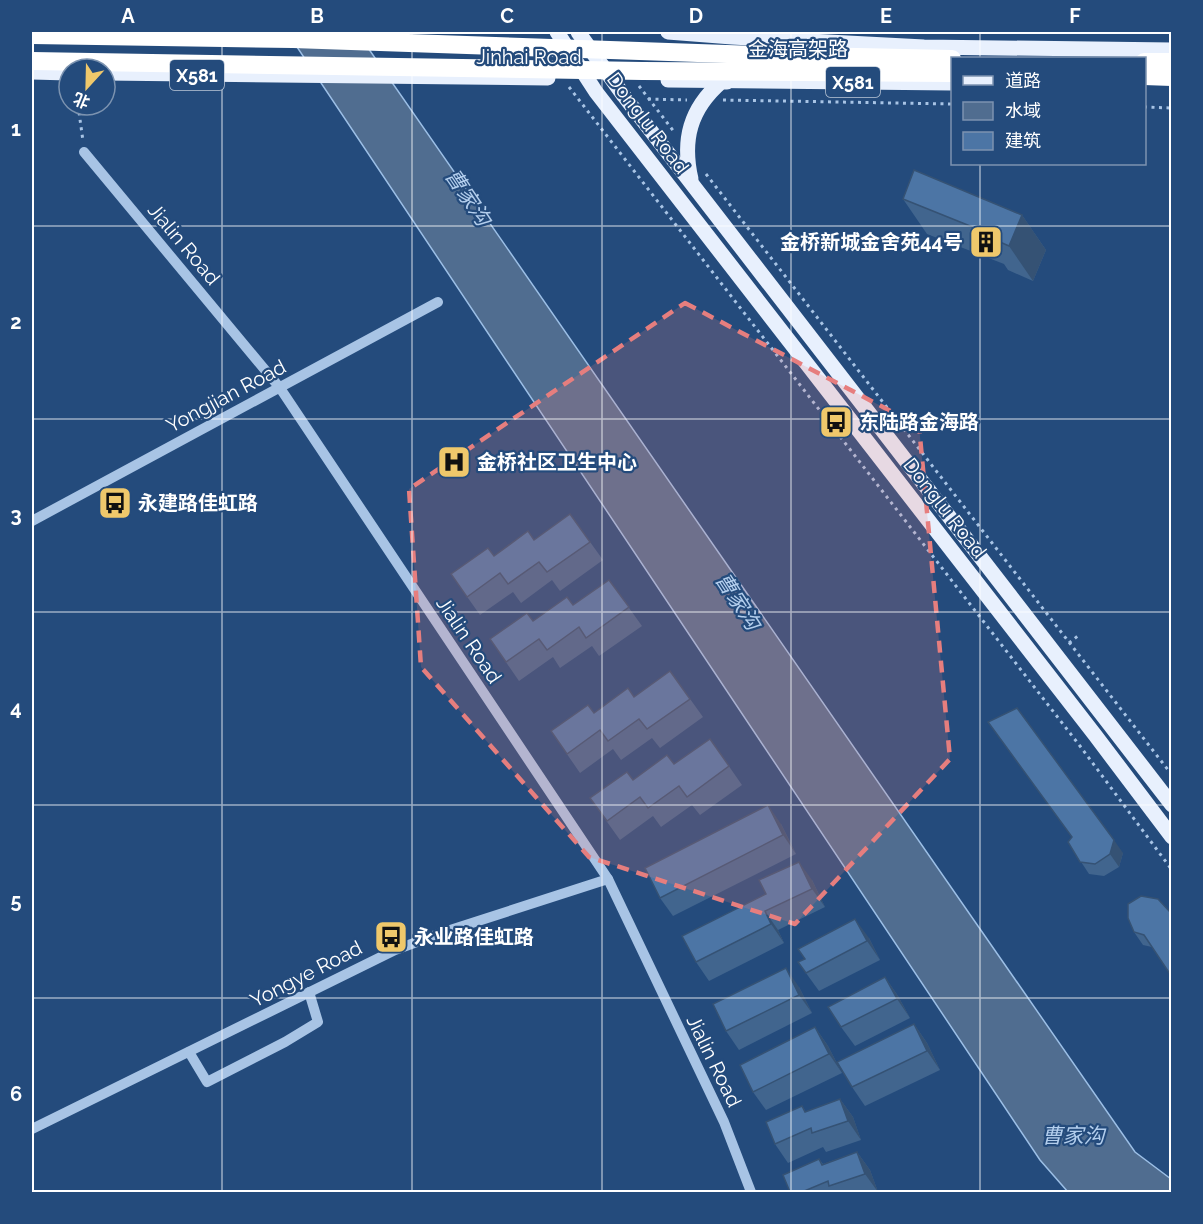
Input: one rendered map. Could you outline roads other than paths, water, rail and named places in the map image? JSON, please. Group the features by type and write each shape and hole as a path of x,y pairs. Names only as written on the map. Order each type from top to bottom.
{"highway":[{"path":"339,32 754,54"},
{"name":"金海高架路","path":"32,35 293,39 951,59"},
{"name":"金海高架路","path":"32,61 642,71 951,73"},
{"path":"1146,62 1172,62"},
{"path":"1146,76 1172,77"}],"main road":[{"name":"Donglu Road","path":"556,32 588,79 1082,717 1172,837"},
{"name":"Donglu Road","path":"578,32 693,185 1172,805"},
{"name":"X581","path":"668,32 924,47 1172,50"},
{"path":"32,72 57,73"},
{"name":"Jinhai Road","path":"117,73 951,83"},
{"path":"693,185 686,148 694,118 712,90 721,82 753,82"},
{"path":"1146,84 1172,85"}],"street":[{"name":"Jialin Road","path":"84,152 280,388 608,879 724,1122 751,1192"},
{"name":"Yongjian Road","path":"32,521 438,302"},
{"name":"Yongye Road","path":"32,1128 374,960 418,941 608,879"},
{"path":"189,1052 207,1082 285,1042 318,1022 309,992"}],"water":[{"name":"曹家沟","path":"287,32 357,32 1135,1152 1171,1179 1171,1192 1068,1192 1040,1160"}],"place":[{"name":"金桥新城金舍苑44号","path":"986,242"},
{"name":"东陆路金海路","path":"836,422"},
{"name":"金桥社区卫生中心","path":"454,462"},
{"name":"永建路佳虹路","path":"115,503"},
{"name":"永业路佳虹路","path":"391,937"}]}
